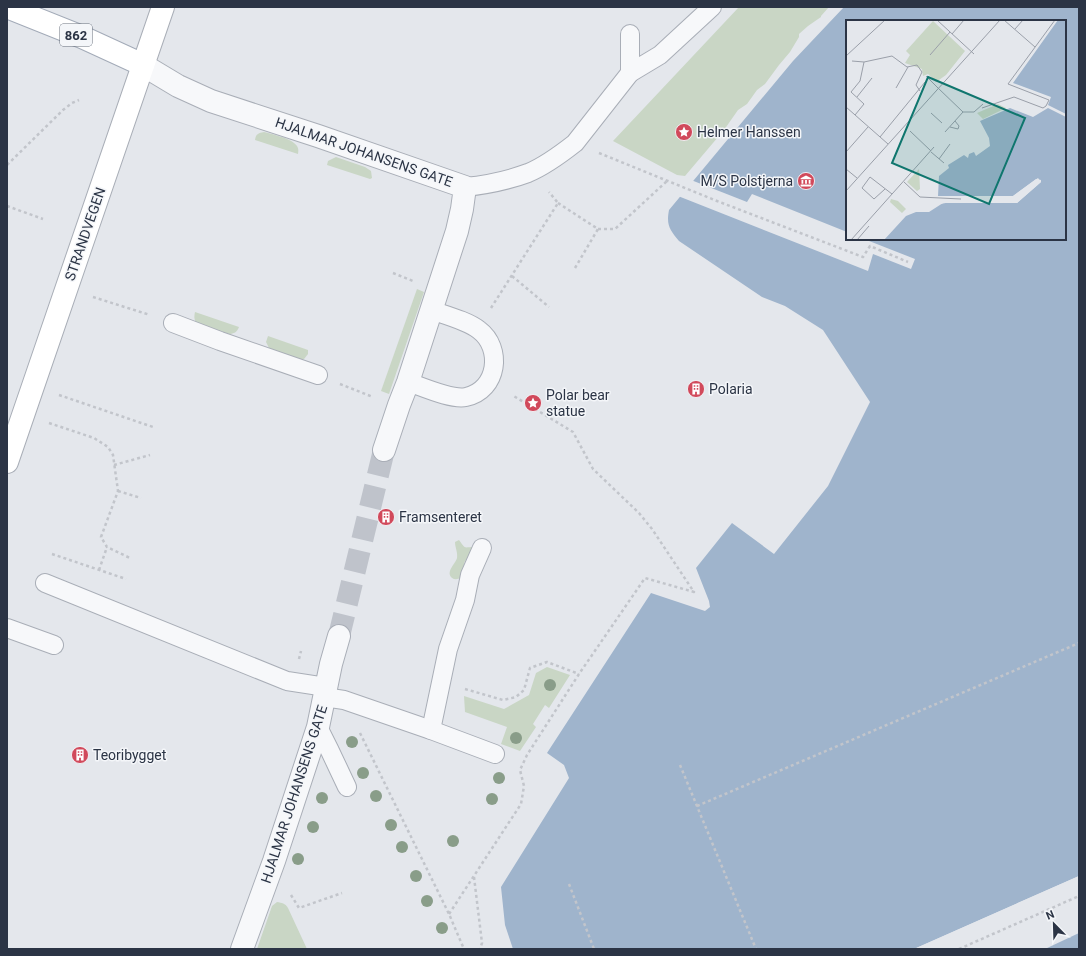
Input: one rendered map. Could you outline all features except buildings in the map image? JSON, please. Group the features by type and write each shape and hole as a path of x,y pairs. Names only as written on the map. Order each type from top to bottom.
{"street":[{"name":"862","path":"7,7 82,37 143,65"},
{"name":"STRANDVEGEN","path":"7,462 163,7"},
{"name":"HJALMAR JOHANSENS GATE","path":"143,65 178,86 212,101 318,136 465,188 457,231 408,382 384,450"},
{"name":"HJALMAR JOHANSENS GATE","path":"242,949 274,861 318,727 332,695 331,664 339,636"}],"lane":[{"path":"465,188 482,185 529,172 564,152 575,142 630,73 660,55 712,7"},
{"path":"630,34 630,73"},
{"path":"408,382 459,398 477,393 486,385 492,376 495,357 486,336 479,329 470,324 431,310"},
{"path":"173,323 318,375"},
{"path":"432,730 448,649 465,600 470,575 482,548"},
{"path":"45,583 287,680 432,730 496,754"},
{"path":"7,628 54,645"},
{"path":"318,727 347,787"}],"path":[{"path":"7,165 63,110 79,100"},
{"path":"575,142 675,184 863,257 870,246 908,262"},
{"path":"545,187 558,203 598,229 615,229 667,180"},
{"path":"491,308 558,203"},
{"path":"7,206 43,219"},
{"path":"575,268 598,229"},
{"path":"393,273 413,280"},
{"path":"512,276 549,307"},
{"path":"93,297 173,323"},
{"path":"318,375 374,397"},
{"path":"58,395 153,427"},
{"path":"449,914 521,804 524,786 520,770 527,755 645,578 694,592 652,529 639,513 593,469 573,432 512,395"},
{"path":"48,422 94,438 108,447 113,456 118,491 101,537 107,547 130,558"},
{"path":"114,465 150,456"},
{"path":"118,491 141,498"},
{"path":"99,570 107,547"},
{"path":"52,554 126,579"},
{"path":"697,806 1079,643"},
{"path":"441,686 464,689 503,700 516,697 524,690 530,668 535,666 547,662 580,674"},
{"path":"332,695 449,914 464,949"},
{"path":"680,765 756,949"},
{"path":"274,861 290,894 299,908 342,893"},
{"path":"474,877 482,943 480,949"},
{"path":"569,884 594,949"},
{"path":"959,949 1079,896"}],"green space":[{"path":"739,7 829,7 821,17 799,34 799,37 790,52 765,84 757,90 747,104 738,110 724,130 685,176 677,175 613,141"},
{"path":"264,132 292,141 297,146 298,154 255,140 258,134"},
{"path":"336,157 365,167 371,171 372,178 370,179 327,165 328,161"},
{"path":"417,289 424,292 389,394 381,391"},
{"path":"195,312 239,327 235,332 229,334 197,324 194,318"},
{"path":"268,336 308,350 308,354 304,359 299,359 269,348 266,342"},
{"path":"459,540 465,547 474,547 475,553 465,561 461,578 455,579 450,576 450,570 457,558 455,542"},
{"path":"547,667 570,675 549,708 545,705 533,724 536,727 520,751 501,744 507,727 465,712 464,696 504,709 529,695 536,673"},
{"path":"277,902 285,904 288,908 307,949 257,949 272,906"}],"water":[{"path":"844,7 1079,7 1079,876 914,949 513,949 505,925 501,887 569,778 564,765 547,753 651,593 705,611 710,607 696,568 732,523 774,554 828,486 870,402 823,330 785,306 762,297 679,241 668,224 669,210 793,61"},
{"path":"1079,933 1079,949 1045,949"}],"pier":[{"path":"691,180 747,202 752,194 846,232 846,240 867,240 915,259 911,269 873,254 868,271 678,196"},
{"path":"1079,876 1079,878 919,949 914,949"}],"tunnel":[{"path":"339,636 384,450"}],"place":[{"name":"Helmer Hanssen","path":"684,132"},
{"name":"M/S Polstjerna","path":"806,181"},
{"name":"Polaria","path":"696,389"},
{"name":"Polar bear statue","path":"533,403"},
{"name":"Framsenteret","path":"386,517"},
{"name":"Teoribygget","path":"80,755"}]}
